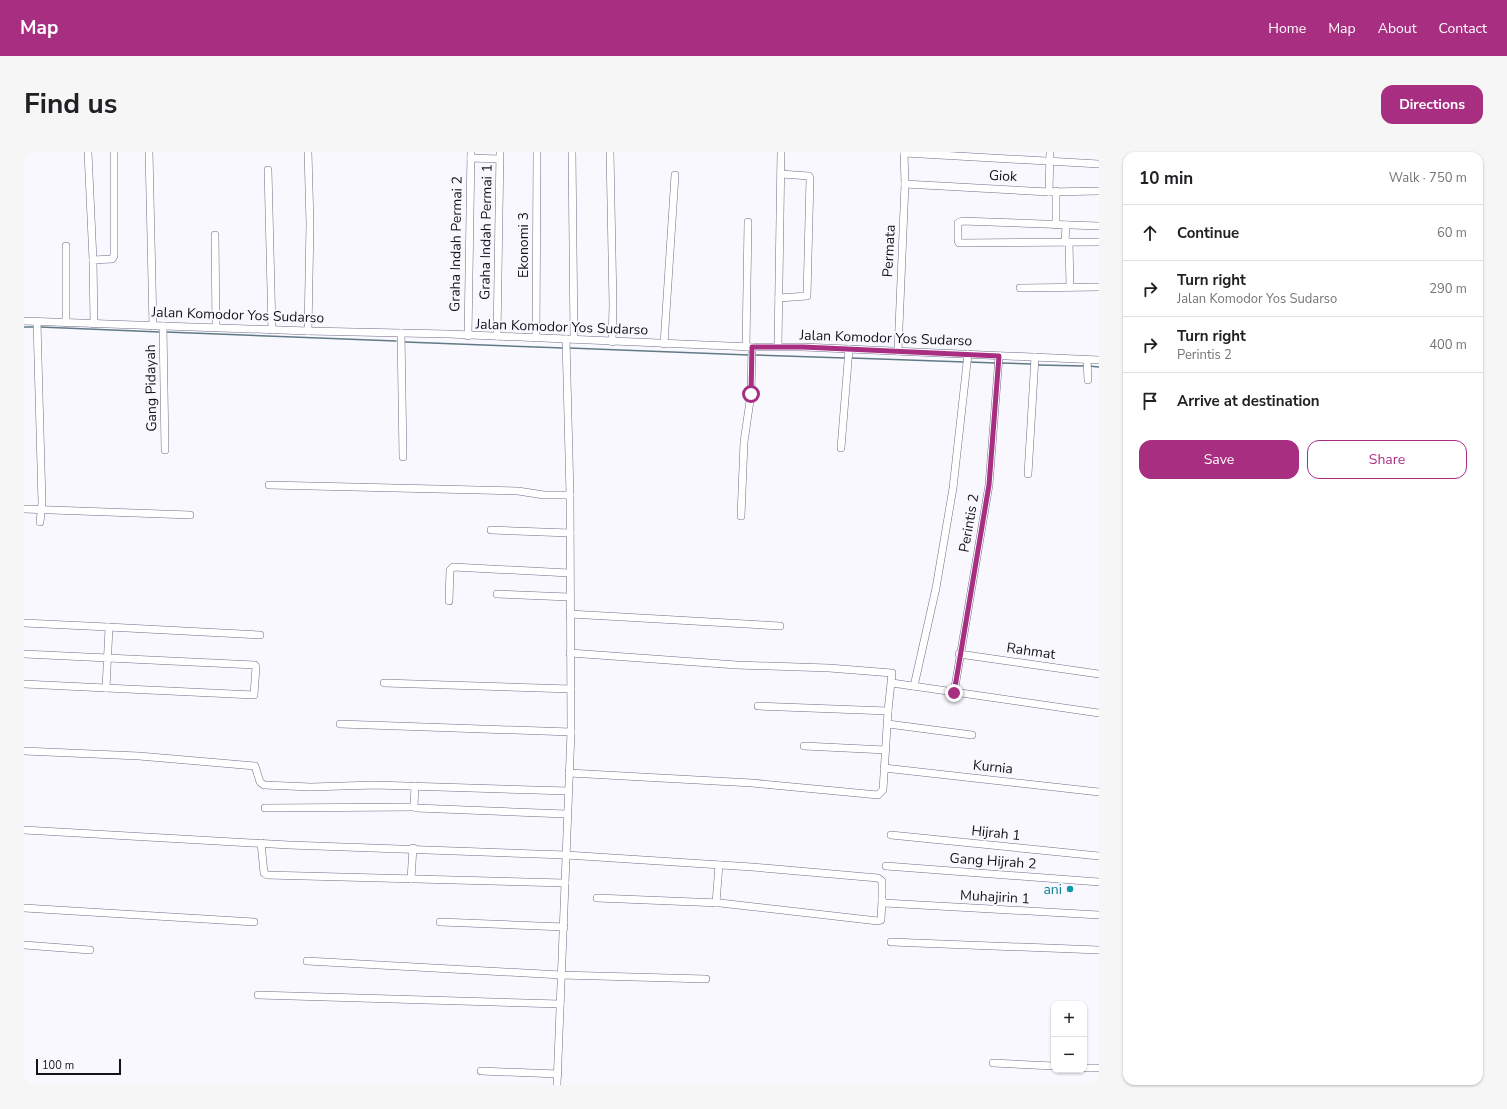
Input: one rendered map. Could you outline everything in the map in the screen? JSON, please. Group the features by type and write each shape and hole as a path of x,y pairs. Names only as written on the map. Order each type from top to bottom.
{"street":[{"path":"88,152 94,324"},
{"path":"92,260 112,259 114,256 114,152"},
{"path":"149,152 153,326"},
{"path":"308,152 310,224 308,331"},
{"name":"Ekonomi 3","path":"536,152 536,338"},
{"path":"572,152 574,339"},
{"path":"610,152 613,305 612,342"},
{"path":"778,346 781,152"},
{"path":"1050,152 1052,192 1056,225"},
{"path":"904,153 1099,164"},
{"name":"Permata","path":"898,351 905,184 904,153"},
{"path":"471,155 499,156"},
{"name":"Graha Indah Permai 2","path":"468,336 471,155"},
{"name":"Graha Indah Permai 1","path":"497,336 499,156"},
{"path":"268,170 272,330"},
{"path":"779,298 807,296 810,178 809,176 781,174"},
{"path":"664,344 675,175"},
{"name":"Giok","path":"905,184 1052,192 1099,191"},
{"path":"742,516 744,442 751,394 748,222"},
{"path":"1099,226 960,222 958,241 959,243 1099,242"},
{"path":"1066,225 1070,287"},
{"path":"215,235 216,328"},
{"path":"66,246 66,323"},
{"path":"1020,288 1099,287"},
{"name":"Jalan Komodor Yos Sudarso","path":"24,321 37,325 66,323 153,326 163,328 216,328 497,336 566,341 574,339 750,349 778,346 849,352 898,351 1087,364 1099,360"},
{"path":"37,325 40,522"},
{"name":"Gang Pidayah","path":"163,328 165,450"},
{"path":"401,333 403,457"},
{"path":"558,1085 564,927 566,814 570,774 571,732 569,597 570,495 566,341"},
{"path":"841,448 849,352"},
{"path":"914,686 936,588 953,488 968,357"},
{"name":"Perintis 2","path":"954,693 959,654 989,485 999,359"},
{"path":"1028,474 1035,360"},
{"path":"1087,364 1088,380"},
{"path":"269,485 518,491 544,495 570,495"},
{"path":"24,509 190,515"},
{"path":"491,530 570,532"},
{"path":"449,601 450,570 453,567 569,573"},
{"path":"497,594 569,597"},
{"path":"570,614 780,626"},
{"path":"24,623 260,635"},
{"path":"106,688 108,627"},
{"path":"570,653 737,665 829,668 892,673 883,790 878,795 752,783 570,774"},
{"path":"24,654 255,665 256,667 253,696 24,684"},
{"name":"Rahmat","path":"959,654 1099,674"},
{"path":"384,683 571,690"},
{"path":"892,683 954,693 1099,712"},
{"path":"758,706 888,711"},
{"path":"340,724 571,732"},
{"path":"888,724 972,735"},
{"path":"804,746 886,750"},
{"path":"24,751 140,756 255,766 260,782 264,785 311,787 375,785 568,791"},
{"name":"Kurnia","path":"884,768 1099,792"},
{"path":"414,807 415,786"},
{"path":"265,808 414,807 566,814"},
{"path":"24,830 261,843 566,855 720,865 878,878 882,881 881,920 878,921 716,903 597,898"},
{"name":"Hijrah 1","path":"891,835 1099,856"},
{"path":"261,843 264,873 267,875 565,883"},
{"path":"411,879 413,848"},
{"path":"716,903 720,865"},
{"name":"Gang Hijrah 2","path":"886,866 1099,882"},
{"name":"Muhajirin 1","path":"882,900 884,903 1099,915"},
{"path":"24,908 254,922"},
{"path":"440,922 564,927"},
{"path":"892,942 1099,950"},
{"path":"24,945 90,950"},
{"path":"307,961 561,975 706,979"},
{"path":"258,995 560,1004"},
{"path":"993,1063 1051,1066"},
{"path":"1087,1068 1099,1068"},
{"path":"481,1071 558,1074"}],"waterway":[{"path":"24,327 34,327"},
{"path":"40,327 160,332"},
{"path":"166,332 396,341"},
{"path":"405,342 563,348"},
{"path":"569,348 749,355"},
{"path":"755,355 845,358"},
{"path":"851,358 965,362"},
{"path":"969,362 995,363"},
{"path":"1001,363 1031,364"},
{"path":"1037,365 1085,366"},
{"path":"1089,366 1099,367"}],"place":[{"name":"ani","path":"1070,889"}],"route":[{"path":"751,394 752,347 778,346 999,356 989,485 959,654 954,693"}]}
